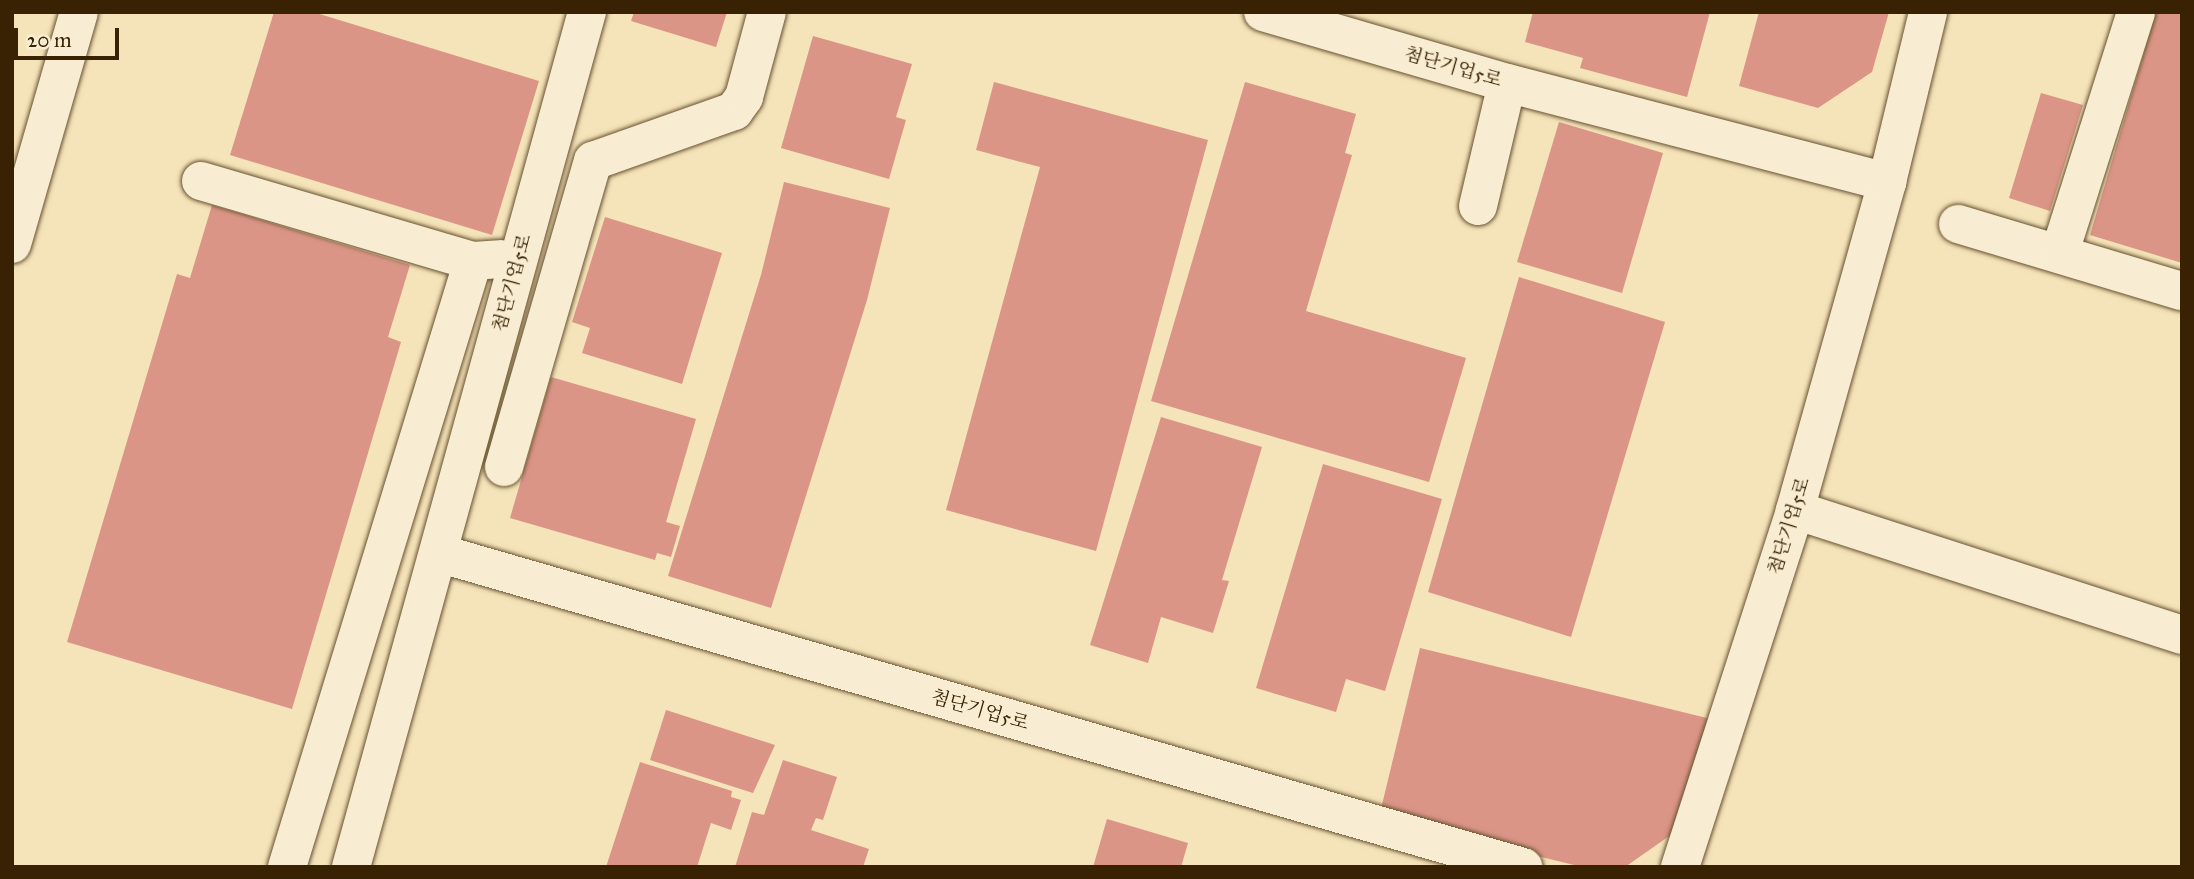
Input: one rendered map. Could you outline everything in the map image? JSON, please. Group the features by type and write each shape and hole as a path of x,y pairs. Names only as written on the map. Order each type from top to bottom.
{"street":[{"path":"12,244 79,12"},
{"name":"첨단기업5로","path":"351,867 587,12"},
{"path":"504,467 593,161 734,111 744,97 767,12"},
{"name":"첨단기업5로","path":"1264,12 1507,83 1887,181"},
{"name":"첨단기업5로","path":"1680,867 1795,510 1887,181 1928,12"},
{"path":"2060,252 2136,12"},
{"path":"1478,206 1507,83"},
{"path":"201,181 473,261 519,257"},
{"path":"1958,223 2182,291"},
{"path":"287,867 473,261"},
{"path":"1795,510 2182,635"},
{"name":"첨단기업5로","path":"438,553 1523,867"}],"building":[{"path":"274,12 313,12 539,81 492,235 230,155"},
{"path":"634,12 727,12 716,47 631,21"},
{"path":"1533,12 1710,12 1687,97 1580,68 1583,58 1525,42"},
{"path":"1759,12 1889,12 1872,72 1818,108 1739,86"},
{"path":"2156,12 2182,12 2182,263 2090,235"},
{"path":"813,36 912,64 896,117 906,120 889,179 781,148"},
{"path":"994,82 1208,140 1096,551 946,510 1040,167 976,150"},
{"path":"1245,82 1356,114 1345,153 1352,155 1306,311 1466,358 1429,482 1151,401"},
{"path":"2041,93 2083,105 2050,211 2009,198"},
{"path":"1559,122 1663,153 1622,293 1517,262"},
{"path":"784,182 890,208 867,300 771,608 668,576 761,275"},
{"path":"212,205 410,265 388,337 401,342 292,709 67,642 177,274 190,278"},
{"path":"605,217 722,253 682,384 582,353 590,328 572,322"},
{"path":"1519,277 1665,322 1571,637 1428,592"},
{"path":"551,377 696,419 666,522 680,526 671,557 657,553 655,560 510,518"},
{"path":"1161,417 1262,447 1222,580 1229,581 1213,633 1161,617 1148,663 1090,645"},
{"path":"1323,464 1442,499 1385,691 1346,679 1336,712 1256,688"},
{"path":"1420,648 1711,719 1685,825 1625,867 1582,867 1379,817"},
{"path":"666,710 775,745 753,793 650,760"},
{"path":"783,760 837,777 823,820 816,818 811,830 869,849 863,867 735,867 752,812 764,815"},
{"path":"640,762 732,791 731,797 741,800 731,830 711,823 697,867 606,867"},
{"path":"1107,819 1188,843 1181,867 1093,867"}]}
